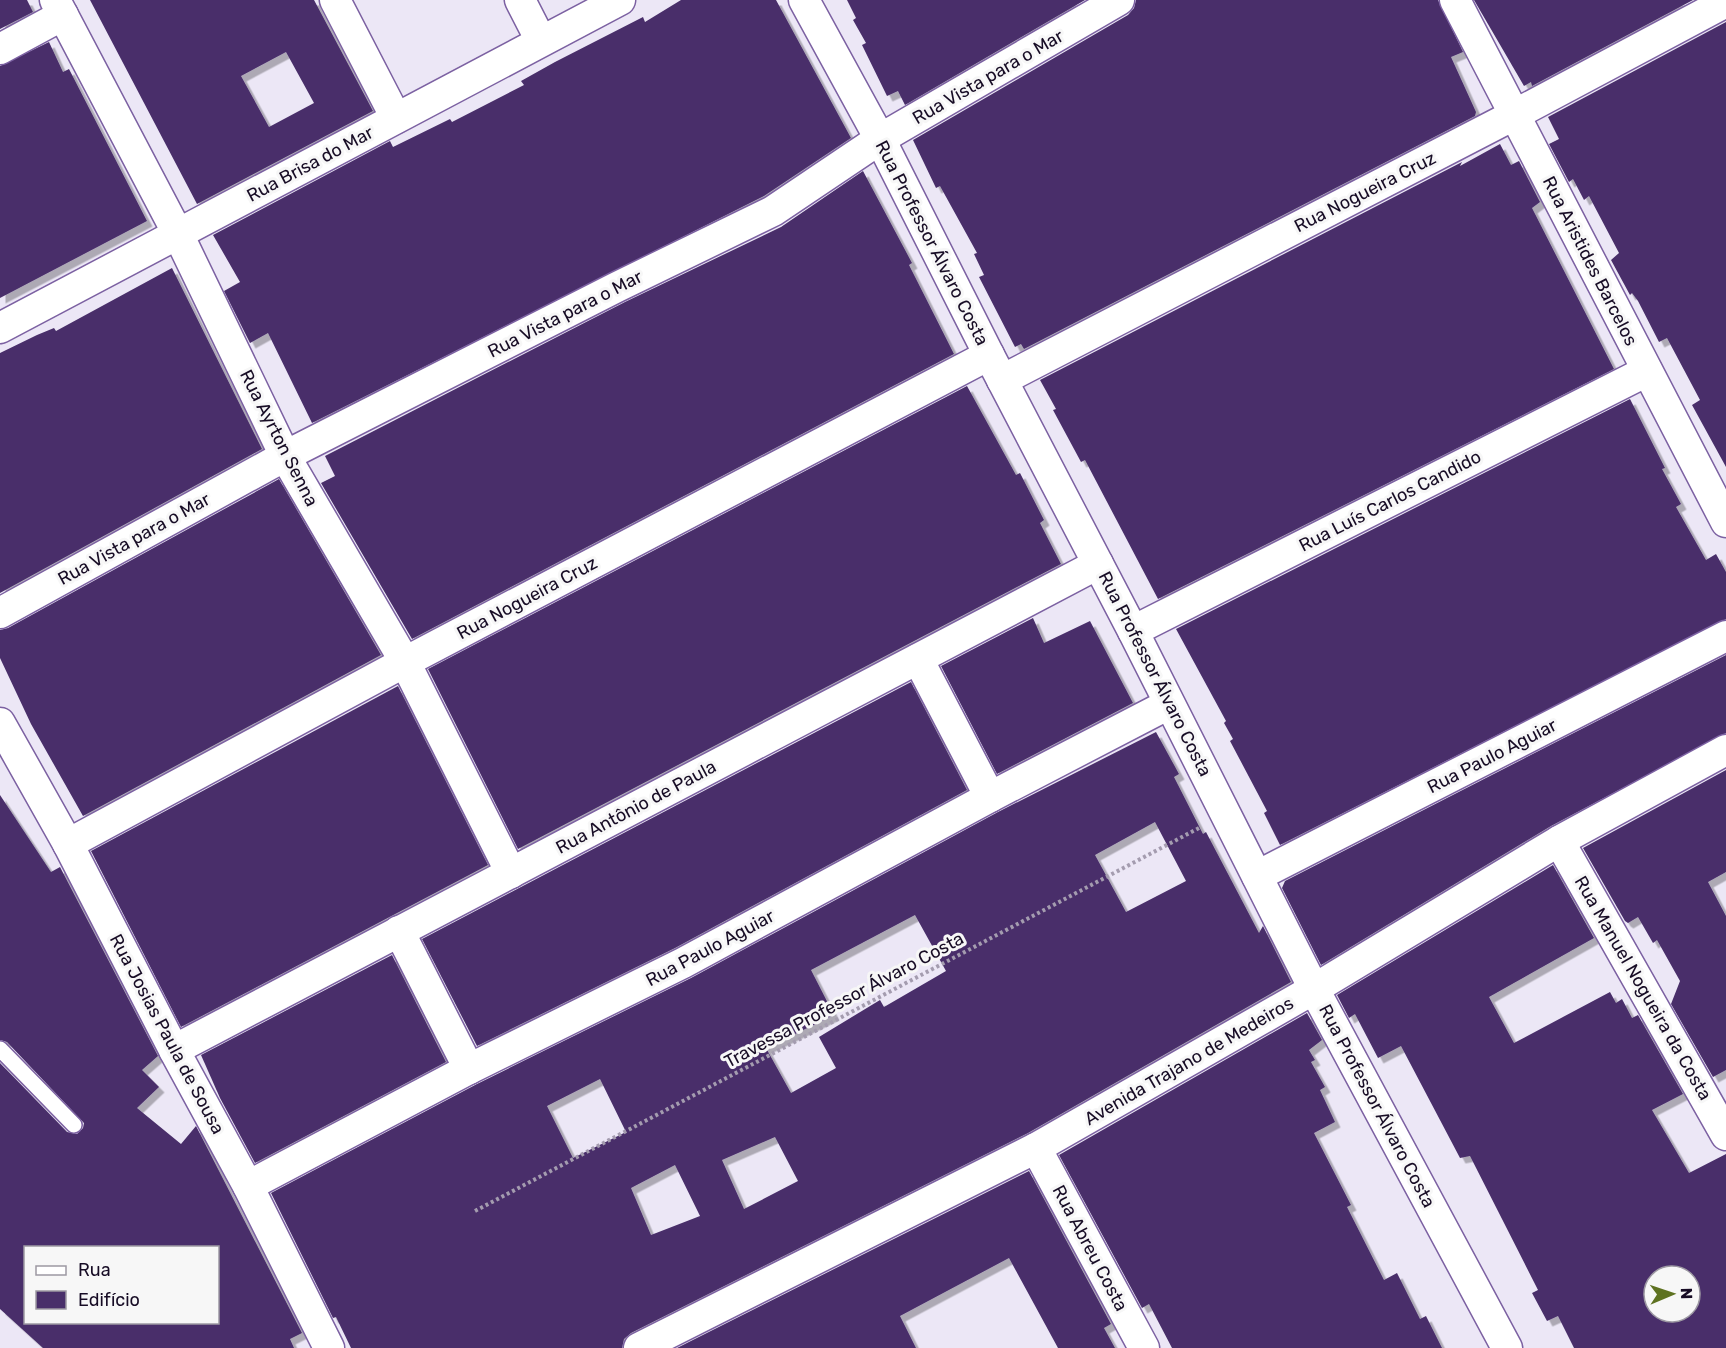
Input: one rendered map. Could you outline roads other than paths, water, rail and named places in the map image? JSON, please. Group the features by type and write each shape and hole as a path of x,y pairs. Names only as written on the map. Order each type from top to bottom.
{"street":[{"path":"335,0 396,118"},
{"path":"520,0 541,41"},
{"name":"Rua Brisa do Mar","path":"0,328 179,236 620,0"},
{"name":"Rua Professor Álvaro Costa","path":"804,0 880,140 1314,989 1507,1348"},
{"name":"Rua Vista para o Mar","path":"0,613 285,456 606,293 773,212 880,140 1119,0"},
{"name":"Rua Aristides Barcelos","path":"1455,0 1726,522"},
{"name":"Rua Nogueira Cruz","path":"68,844 405,662 995,368 1514,115 1726,2"},
{"path":"0,49 58,8"},
{"name":"Rua Ayrton Senna","path":"58,8 179,236 285,456 405,662 511,873"},
{"name":"Rua Luís Carlos Candido","path":"1133,631 1647,371"},
{"name":"Rua Antônio de Paula","path":"174,1050 1098,564"},
{"name":"Rua Paulo Aguiar","path":"1257,876 1726,636"},
{"path":"918,659 990,797"},
{"name":"Rua Paulo Aguiar","path":"248,1186 469,1069 683,963 990,797 1169,704"},
{"name":"Rua Josias Paula de Sousa","path":"0,723 10,768 68,844 174,1050 248,1186 329,1348"},
{"name":"Avenida Trajano de Medeiros","path":"639,1348 1036,1148 1314,989 1559,841 1726,750"},
{"name":"Rua Manuel Nogueira da Costa","path":"1559,841 1726,1135"},
{"path":"399,932 469,1069"},
{"name":"Rua Abreu Costa","path":"1036,1148 1144,1348"}],"lane":[{"path":"0,1049 74,1125"}]}
